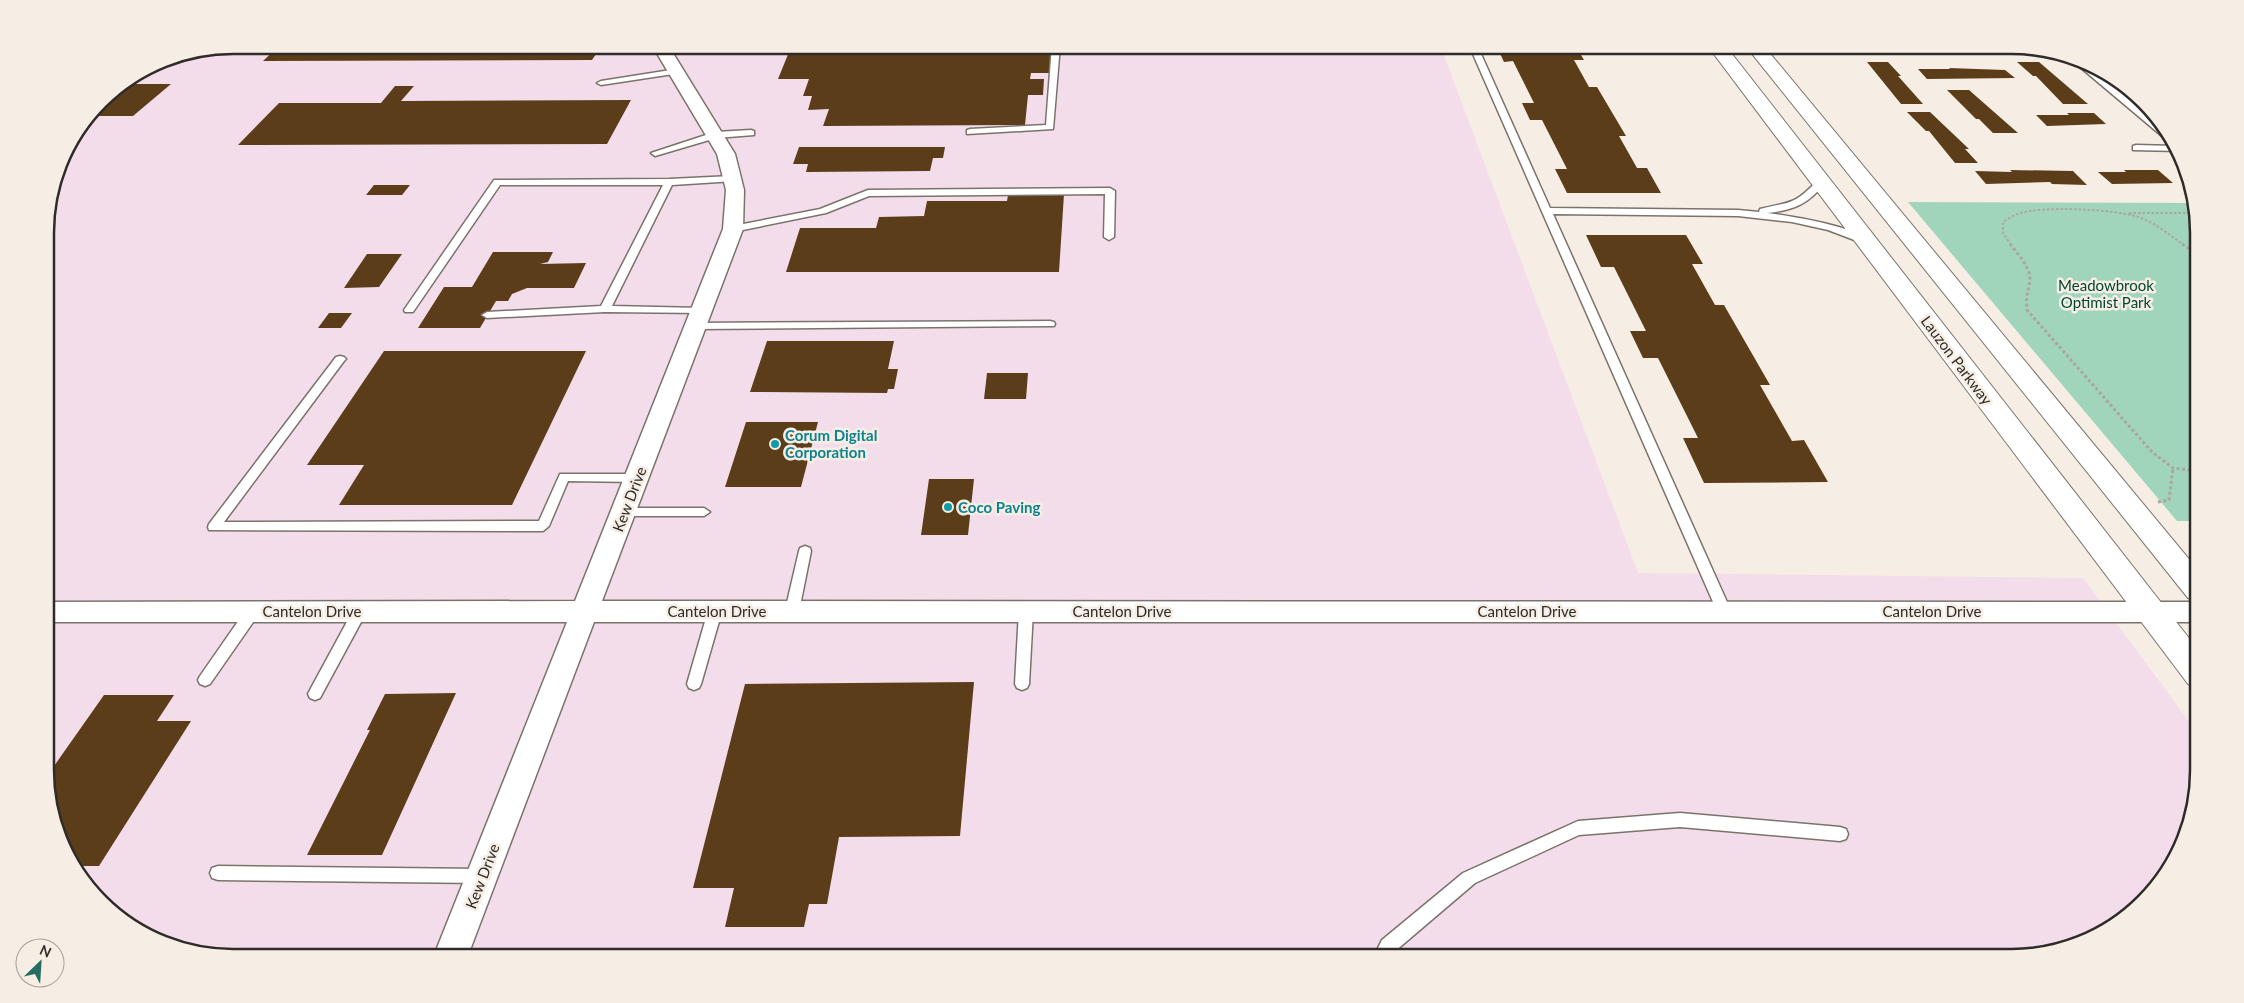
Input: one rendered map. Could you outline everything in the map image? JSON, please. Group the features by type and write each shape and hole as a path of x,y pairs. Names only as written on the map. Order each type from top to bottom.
{"main road":[{"name":"Lauzon Parkway","path":"1723,54 2190,663"},
{"path":"1761,54 2190,580"}],"street":[{"name":"Kew Drive","path":"454,949 733,229 734,190 726,154 666,54"},
{"path":"2108,82 2142,110"},
{"name":"Cantelon Drive","path":"54,612 715,610 2190,612"}],"lane":[{"path":"970,132 1050,127 1055,54"},
{"path":"1477,54 1724,611"},
{"path":"601,83 677,71"},
{"path":"655,153 715,135 751,132"},
{"path":"2136,148 2169,149"},
{"path":"409,310 497,182 669,182 732,179"},
{"path":"605,309 669,182"},
{"path":"1738,213 1781,209 1804,201 1820,182"},
{"path":"733,229 823,211 868,193 1110,191 1109,237"},
{"path":"1546,211 1738,213 1792,219 1831,228 1866,241"},
{"path":"487,315 605,309 698,319 1050,324"},
{"path":"340,359 214,527 544,526 564,477 636,478"},
{"path":"623,512 704,512"},
{"path":"792,611 805,551"},
{"path":"694,684 715,610"},
{"path":"205,680 253,611"},
{"path":"315,694 360,611"},
{"path":"1022,684 1026,611"},
{"path":"1386,949 1469,878 1578,828 1680,820 1840,834"},
{"path":"218,873 482,876"}],"path":[{"path":"2189,213 2048,211 2020,213 2003,222 2003,233 2025,265 2030,277 2025,296 2028,310 2152,452 2173,468 2190,470"},
{"path":"2123,213 2140,217 2190,249"},
{"path":"2155,502 2169,500 2173,468"}],"shaded area":[{"path":"1443,54 1638,573 2083,578 2190,723 2189,794 2177,839 2160,870 2138,897 2111,919 2090,931 2069,940 2046,946 2023,949 221,949 198,946 175,940 154,931 133,919 106,897 84,870 72,849 63,828 57,805 54,782 54,221 57,198 63,175 72,154 84,133 106,106 133,84 164,67 209,55"}],"green space":[{"name":"Meadowbrook Optimist Park","path":"1908,202 2188,203 2190,221 2190,521 2177,521"}],"building":[{"path":"270,54 596,54 592,60 263,61"},
{"path":"788,54 1051,54 1050,73 1031,73 1030,79 1044,79 1043,95 1028,95 1025,125 823,126 829,109 808,110 812,96 803,96 809,79 778,79"},
{"path":"1500,54 1580,54 1584,60 1574,60 1589,87 1597,87 1626,136 1619,136 1637,168 1647,168 1661,193 1567,193 1555,169 1567,169 1542,120 1530,120 1522,103 1534,103 1513,61 1504,62"},
{"path":"1867,62 1888,62 1923,104 1901,104"},
{"path":"2017,62 2039,62 2088,104 2063,104 2036,76 2033,76"},
{"path":"1918,69 2005,70 2015,78 1927,79"},
{"path":"133,84 171,84 133,116 97,116 110,102"},
{"path":"395,86 414,86 401,101 631,100 607,144 238,145 279,103 381,103"},
{"path":"1947,90 1969,90 2018,133 1993,133"},
{"path":"1907,112 1930,112 1969,149 1965,149 1978,163 1955,163 1929,131 1926,131"},
{"path":"2067,113 2094,113 2106,124 2047,126 2036,115 2069,115"},
{"path":"799,147 945,147 943,158 933,158 930,171 806,172 808,164 793,164"},
{"path":"2010,170 2073,171 2087,185 2052,184 2050,182 1986,184 1975,171 2012,172"},
{"path":"2124,170 2158,170 2173,183 2112,184 2098,172 2126,172"},
{"path":"374,185 410,185 402,195 366,195"},
{"path":"1064,194 1059,272 786,272 800,228 876,228 879,217 924,216 927,201 1007,201 1008,195"},
{"path":"1586,235 1686,235 1703,264 1692,264 1715,305 1724,305 1770,385 1760,385 1792,441 1804,440 1828,482 1704,483 1683,438 1698,438 1658,358 1643,358 1630,331 1646,331 1614,267 1601,267"},
{"path":"493,252 553,252 548,262 540,264 586,263 574,288 527,288 512,294 508,301 496,301 480,328 418,328 444,287 472,287"},
{"path":"367,254 402,254 379,287 344,288"},
{"path":"329,313 352,313 341,328 318,328"},
{"path":"767,341 894,341 888,369 898,369 894,389 888,389 887,393 750,392"},
{"path":"384,351 586,351 512,505 339,505 364,465 307,465"},
{"path":"987,373 1028,373 1026,399 984,399"},
{"name":"Corum Digital Corporation","path":"746,422 818,422 801,487 725,487"},
{"name":"Coco Paving","path":"929,479 974,479 968,535 921,535"},
{"path":"974,682 960,836 839,837 827,904 809,904 804,927 725,927 734,888 693,888 745,684"},
{"path":"456,693 382,855 307,855 370,730 367,730 385,694"},
{"path":"104,695 174,695 157,721 191,721 99,866 82,866 67,839 55,794 54,766"}],"place":[{"name":"Corum Digital Corporation","path":"775,444"},
{"name":"Coco Paving","path":"948,507"}]}
